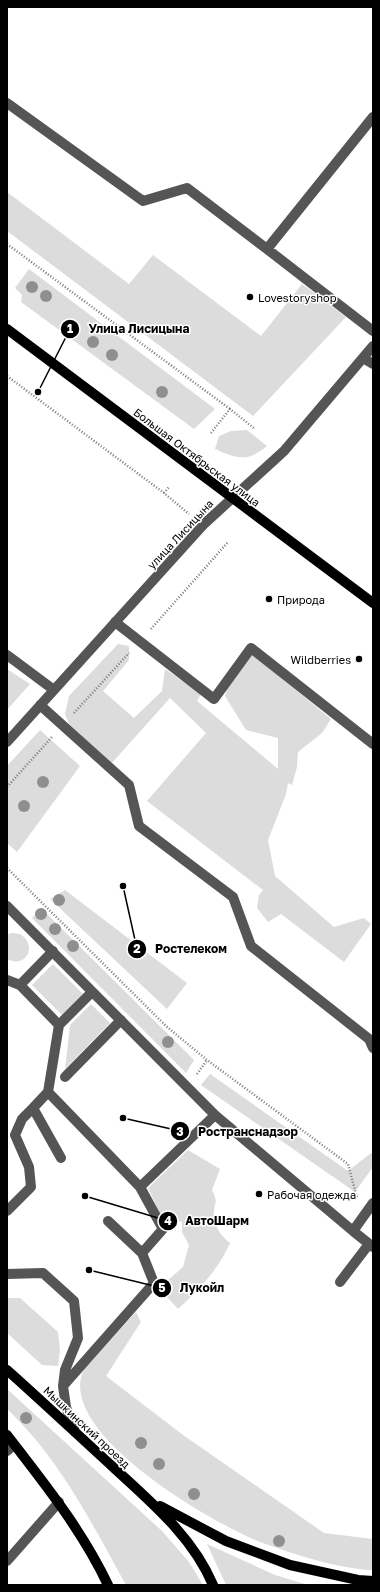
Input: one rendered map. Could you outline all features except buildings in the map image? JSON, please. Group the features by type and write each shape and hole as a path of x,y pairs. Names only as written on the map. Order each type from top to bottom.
{"main road":[{"name":"Большая Октябрьская улица","path":"7,329 373,603"},
{"name":"Мышкинский проезд","path":"7,1370 151,1502 180,1532 207,1569 213,1585"},
{"path":"7,1435 11,1448 59,1502 100,1568 108,1585"},
{"name":"Мышкинский проезд","path":"151,1502 226,1541 290,1565 358,1580 373,1580"}],"street":[{"path":"7,103 143,201 187,188 373,331"},
{"path":"267,249 373,117"},
{"name":"улица Лисицына","path":"7,742 204,524 284,451 373,346"},
{"path":"363,358 373,364"},
{"path":"115,622 214,699 251,648 373,744"},
{"path":"7,655 54,690"},
{"path":"40,705 128,785 139,826 233,897 251,946 369,1039 373,1048"},
{"path":"9,911 53,951 215,1115 371,1245 340,1282"},
{"path":"20,985 53,951"},
{"path":"7,980 20,985 59,1025"},
{"path":"7,1211 31,1187 29,1168 16,1135 22,1119 48,1092 59,1025 92,992"},
{"path":"65,1077 121,1020"},
{"path":"48,1092 140,1187 163,1229 142,1253"},
{"path":"33,1108 60,1158"},
{"path":"140,1187 215,1115"},
{"path":"353,1231 373,1203"},
{"path":"63,1386 154,1284 142,1253 108,1221"},
{"path":"7,1274 43,1273 74,1301 78,1338 65,1370 63,1386 66,1407 75,1432"},
{"path":"7,1561 59,1502"}],"path":[{"path":"7,244 255,428"},
{"path":"7,376 190,513"},
{"path":"211,433 230,409"},
{"path":"164,493 169,487"},
{"path":"7,787 228,542"},
{"path":"7,868 166,1026 208,1060 348,1164 357,1198 366,1213"}],"shaded area":[{"path":"7,192 129,284 153,255 261,336 302,284 346,317 253,416 7,231"},
{"path":"29,269 215,409 194,429 21,302 22,295 15,288"},
{"path":"247,430 267,446 254,455 248,457 236,457 215,449 219,436 231,431"},
{"path":"118,644 129,646 129,660 103,691 134,718 162,691 165,669 201,694 197,701 278,769 278,738 246,730 225,696 228,685 252,654 331,719 322,733 298,752 297,767 292,785 288,783 286,794 268,840 275,876 334,927 364,918 371,924 344,962 281,914 268,922 257,908 259,895 263,890 147,801 206,733 170,698 111,764 69,724 65,714 69,696"},
{"path":"7,669 30,684 7,710"},
{"path":"40,730 80,766 17,852 7,843 7,766"},
{"path":"65,890 187,983 167,1009 50,899"},
{"path":"41,908 194,1060 186,1073 32,918"},
{"path":"11,933 20,934 29,944 27,955 24,959 19,961 7,959 7,935"},
{"path":"53,964 83,994 62,1015 32,985"},
{"path":"91,1004 110,1023 65,1069 70,1025"},
{"path":"210,1074 348,1171 371,1153 373,1155 373,1167 355,1192 201,1085"},
{"path":"188,1150 220,1169 212,1190 216,1200 214,1218 219,1230 230,1243 214,1271 178,1309 159,1288 183,1267 189,1245 182,1232 182,1222 162,1217 148,1188"},
{"path":"7,1298 20,1298 58,1332 60,1350 58,1366 42,1365 7,1333"},
{"path":"136,1312 141,1322 106,1376 183,1435 324,1533 373,1539 373,1570 344,1567 312,1559 253,1539 232,1529 173,1494 143,1472 115,1448 94,1423 82,1398 82,1374 85,1368"},
{"path":"7,1389 162,1531 189,1562 203,1585 126,1585 87,1515 59,1470 26,1428 7,1409"},
{"path":"207,1544 275,1575 308,1585 226,1585"}],"place":[{"name":"Lovestoryshop","path":"250,297"},
{"name":"Улица Лисицына","path":"38,392"},
{"name":"Природа","path":"269,599"},
{"name":"Wildberries","path":"359,659"},
{"name":"Ростелеком","path":"123,886"},
{"name":"Ространснадзор","path":"123,1118"},
{"name":"Рабочая одежда","path":"259,1194"},
{"name":"АвтоШарм","path":"85,1196"},
{"name":"Лукойл","path":"89,1270"}]}
